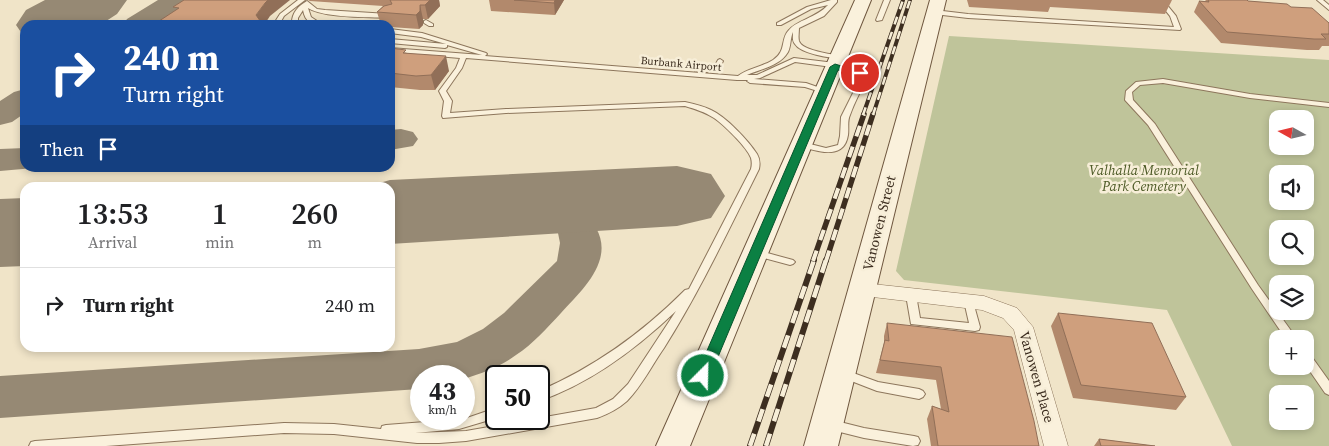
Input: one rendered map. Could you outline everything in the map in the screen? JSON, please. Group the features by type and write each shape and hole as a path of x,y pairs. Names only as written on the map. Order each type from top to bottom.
{"main road":[{"path":"673,446 863,0"},
{"name":"Vanowen Street","path":"824,435 936,6"}],"street":[{"name":"Vanowen Place","path":"863,290 984,303 1010,312 1023,326 1056,446"}],"lane":[{"path":"879,20 887,0"},
{"path":"936,6 968,16 1178,29 1173,16 1160,0"},
{"path":"1320,0 1329,8"},
{"path":"306,1 315,10 325,12 391,16"},
{"path":"279,20 282,15 306,1"},
{"path":"295,20 298,10 306,1"},
{"path":"306,1 305,12 309,20"},
{"path":"802,144 824,150 832,150 840,146 844,136 845,118 863,79 862,75 857,71 803,49 796,42 796,28 825,12 834,1"},
{"path":"779,24 819,3 834,1"},
{"name":"Burbank Airport","path":"395,42 492,58 738,78 769,64 783,54 790,32 796,28"},
{"name":"Burbank Airport","path":"395,32 422,36 464,52"},
{"name":"Burbank Airport","path":"395,50 464,52"},
{"path":"34,446 284,428 363,432 417,438 466,436 597,413 609,408 631,388 671,328 700,279 754,169 756,162 754,155 720,116 698,106 672,103 506,111 446,116 448,101 442,91 458,68 464,52"},
{"path":"738,78 758,77 794,60 836,63"},
{"path":"642,70 655,68 712,70 717,68 720,61"},
{"path":"738,78 806,85 824,91"},
{"path":"1286,330 1255,287 1151,124 1129,100 1129,91 1138,83 1163,81 1250,96 1329,105"},
{"path":"755,253 790,262"},
{"path":"550,391 581,377 608,361 652,329 700,279"},
{"path":"911,295 915,321 975,327 970,301"},
{"path":"1314,369 1329,390"},
{"path":"840,372 877,386 919,394"},
{"path":"417,438 485,416"},
{"path":"824,435 864,433 914,441"}],"green space":[{"name":"Valhalla Memorial Park Cemetery","path":"949,36 1329,60 1329,446 1232,446 1167,310 904,280 896,271"}],"building":[{"path":"184,0 268,0 256,15 260,20 161,20 179,8 173,7"},
{"path":"390,0 430,0 425,5 420,5 420,11 416,15 377,12 384,6 392,4"},
{"path":"514,0 555,0 554,3"},
{"path":"1208,0 1247,0 1287,4 1291,7 1312,8 1329,23 1329,34 1321,34 1326,39 1314,39 1227,32 1199,1 1209,2"},
{"path":"395,49 406,50 403,53 446,56 431,75 416,76 395,74"},
{"path":"1058,313 1152,323 1186,397 1081,385"},
{"path":"887,323 1012,337 1039,446 938,446 932,406 949,412 941,367 880,360 885,340 889,341"},
{"path":"1099,439 1155,446 1101,446"}],"taxiway":[{"path":"145,20 176,0"},
{"path":"0,115 20,102"},
{"path":"395,140 401,139"},
{"path":"0,160 20,159"},
{"path":"0,397 419,369 466,359 492,347 514,332 567,279 578,262 581,253 581,243 578,233 572,224 556,213 523,204"}],"runway":[{"path":"60,20 94,0"},
{"path":"395,212 677,196"},
{"path":"0,233 20,232"}],"railway":[{"path":"863,115 903,0"},
{"path":"873,115 910,0"},
{"path":"813,261 864,114"},
{"path":"826,261 873,114"},
{"path":"750,446 814,260"},
{"path":"766,446 826,260"}],"route":[{"path":"703,376 835,67 860,73"}]}
